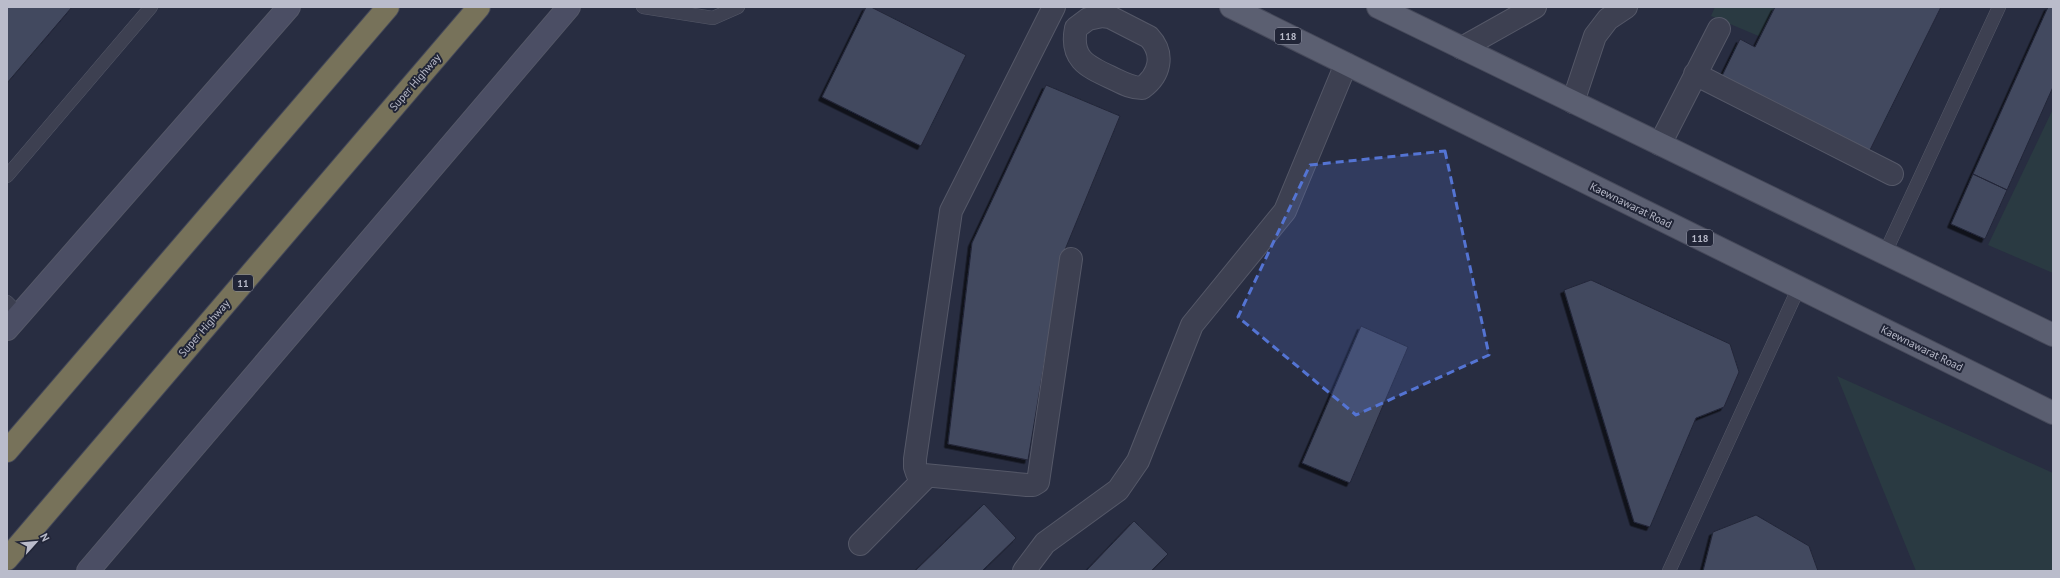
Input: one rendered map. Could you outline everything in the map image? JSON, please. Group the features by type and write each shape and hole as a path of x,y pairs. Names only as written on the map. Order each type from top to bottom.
{"highway":[{"path":"7,451 388,7"},
{"name":"Super Highway","path":"7,559 479,7"}],"main road":[{"path":"12,315 289,7"},
{"name":"Kaewnawarat Road","path":"1231,7 2053,413"},
{"path":"1378,7 2053,335"},
{"path":"91,570 572,9"}],"street":[{"path":"1462,48 1535,7"},
{"path":"1573,102 1595,36 1608,19 1626,7"},
{"path":"1071,258 1038,482 1033,485 1027,485 927,476 917,473 915,464 951,211 1052,11 1076,28"},
{"path":"1660,144 1719,29"},
{"path":"1024,571 1045,543 1118,490 1138,461 1192,325 1285,211 1346,64"},
{"path":"1696,74 1892,174"},
{"path":"860,544 927,476"}],"lane":[{"path":"7,176 151,7"},
{"path":"643,7 713,18 738,7"},
{"path":"1885,253 1999,7"},
{"path":"1669,571 1799,288"}],"highlighted area":[{"path":"1445,151 1489,355 1356,415 1238,317 1310,165"}],"shaded area":[{"path":"1715,7 1775,7 1761,37 1711,16"},
{"path":"2053,109 2053,273 1988,245"},
{"path":"1837,376 2053,473 2053,571 1916,571"}],"building":[{"path":"7,7 72,7 7,83"},
{"path":"866,7 871,7 966,55 921,146 822,97"},
{"path":"1775,7 1941,7 1868,154 1720,80 1740,39 1755,47"},
{"path":"2048,7 2053,7 2053,87 2007,190 1973,174"},
{"path":"1046,85 1120,116 1062,257 1028,460 948,444 972,243"},
{"path":"1973,174 2007,190 1985,239 1951,224"},
{"path":"1591,280 1730,344 1739,372 1724,407 1696,418 1650,527 1634,522 1564,290"},
{"path":"1361,326 1408,347 1350,483 1302,463"},
{"path":"984,504 1016,538 982,571 915,571"},
{"path":"1756,515 1809,546 1818,571 1703,571 1713,532"},
{"path":"1134,521 1168,554 1151,571 1086,571"}]}
